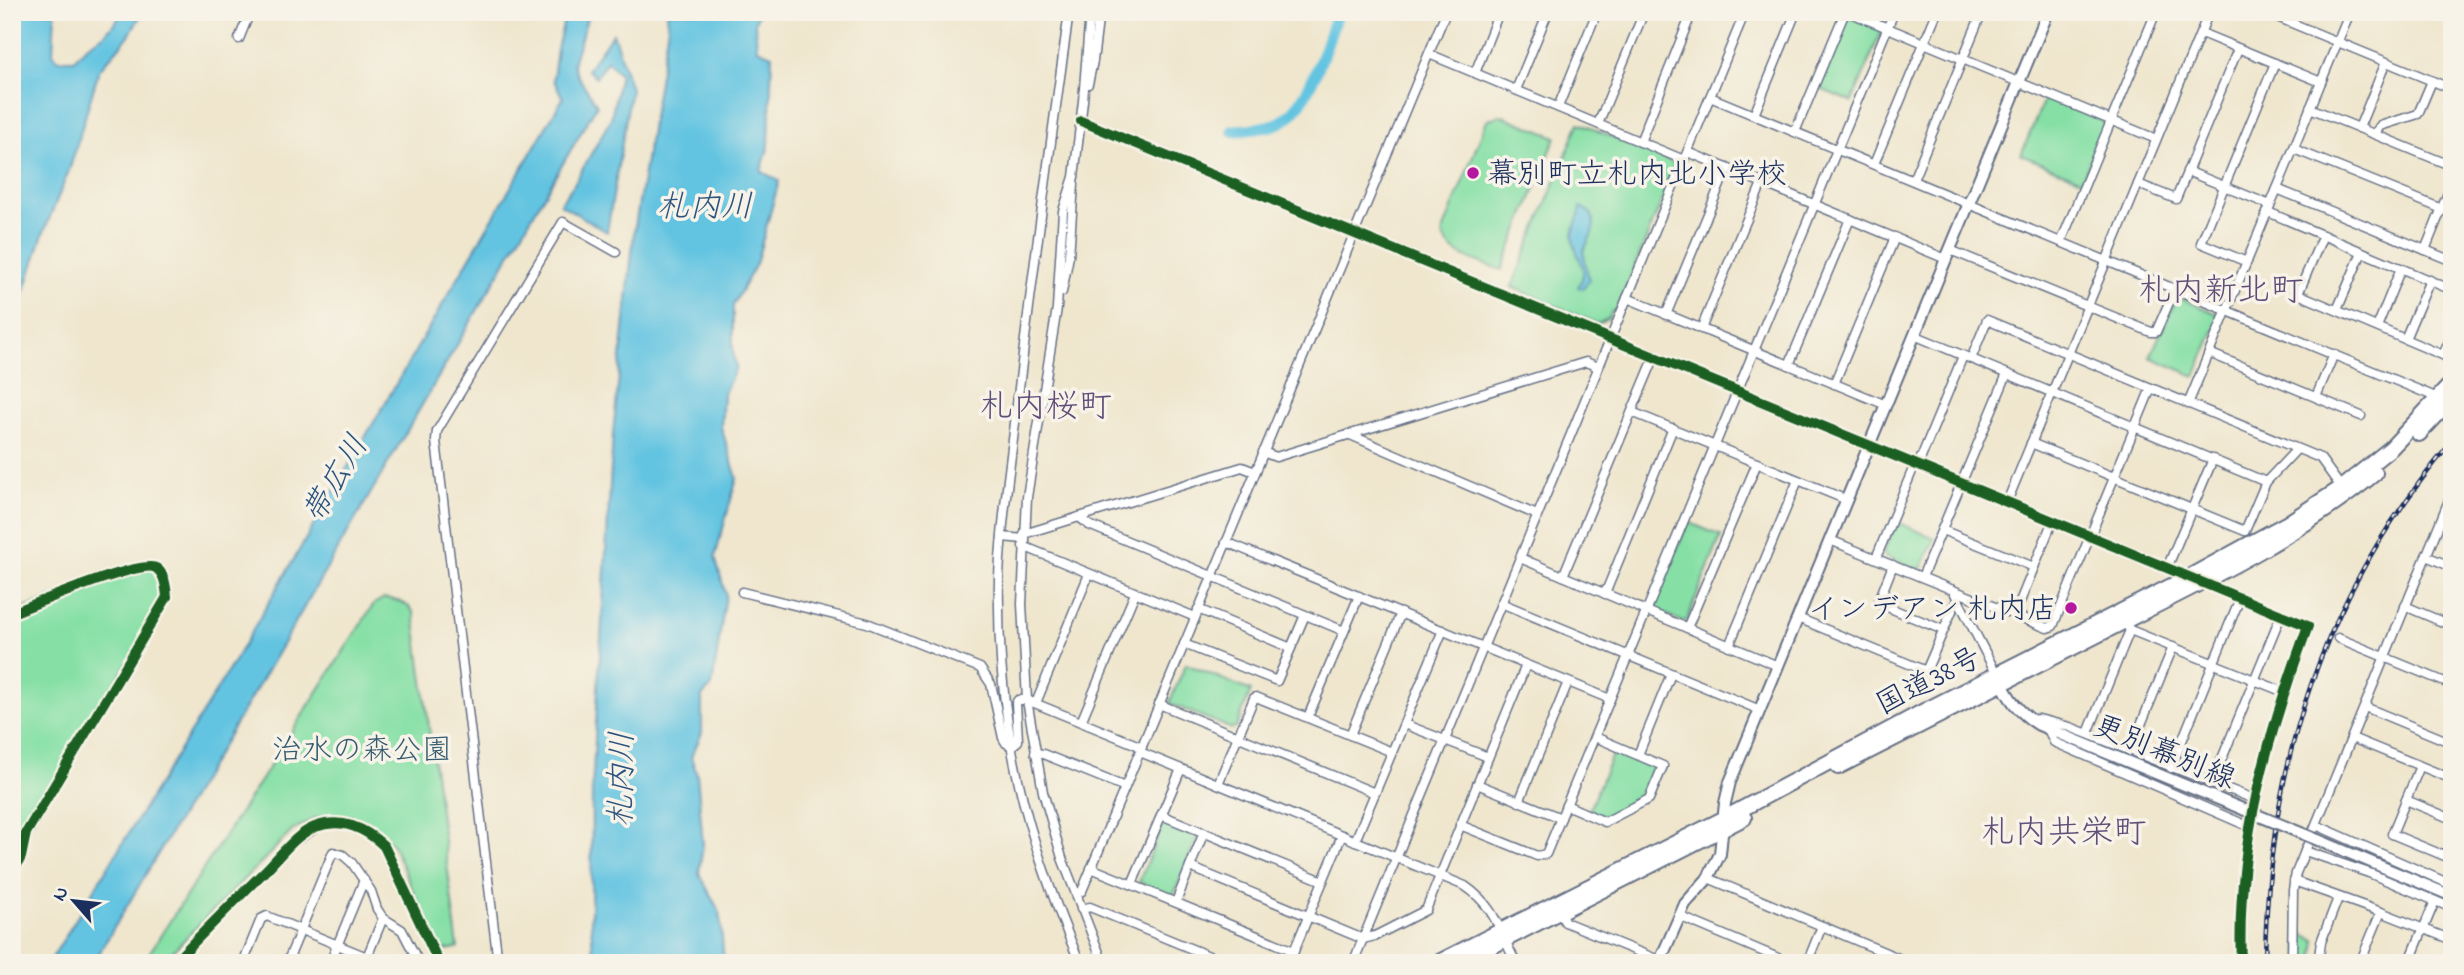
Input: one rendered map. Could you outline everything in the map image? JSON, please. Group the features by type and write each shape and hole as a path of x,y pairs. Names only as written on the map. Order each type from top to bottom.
{"highway":[{"name":"国道38号","path":"1437,963 1502,935 2000,680 2124,621 2344,492 2446,401 2452,383"},
{"name":"国道38号","path":"1459,963 1502,935"}],"street":[{"path":"239,39 250,12"},
{"path":"1069,12 1027,318 999,578 1001,643 1012,746 1032,835 1051,892 1080,963"},
{"path":"1090,12 1074,177 1063,211 1057,309 1027,497 1022,604 1027,700 1035,753 1051,820 1081,909 1103,963"},
{"path":"1083,101 1093,61 1099,12"},
{"path":"1076,894 1082,891 1446,12"},
{"path":"1475,73 1499,12"},
{"path":"1516,90 1548,12"},
{"path":"1558,107 1597,12"},
{"path":"1598,124 1644,12"},
{"path":"1640,142 1692,12"},
{"path":"1754,115 1796,12"},
{"path":"1795,132 1847,12 2156,139"},
{"path":"1461,825 1537,856 1546,854 1894,12"},
{"path":"1874,164 1937,12"},
{"path":"1913,180 1982,12"},
{"path":"1557,907 1565,922 1662,962 1685,904 1708,878 1720,854 1730,782 2048,12"},
{"path":"2061,242 2156,12"},
{"path":"2007,502 2209,12"},
{"path":"2265,12 2452,89"},
{"path":"2188,404 2350,12"},
{"path":"1353,963 1686,156 1742,13"},
{"path":"2200,33 2321,82"},
{"path":"2138,184 2176,199 2238,48"},
{"path":"1429,54 1640,142 1727,168 1895,237 1948,254 2151,332 2156,332 2175,289"},
{"path":"2359,128 2386,62"},
{"path":"2247,262 2201,243 2275,63"},
{"path":"2375,134 2380,126 2418,114 2432,81"},
{"path":"1710,97 2446,401"},
{"path":"2310,108 2452,166"},
{"path":"1081,121 2308,626 2284,692 2254,799 2239,923 2241,963"},
{"path":"2294,149 2452,213"},
{"path":"1666,314 1727,168"},
{"path":"2187,172 2223,186 2323,235 2452,290"},
{"path":"1701,329 1762,183"},
{"path":"2425,250 2452,183"},
{"path":"2277,188 2452,261"},
{"path":"1789,365 1850,219"},
{"path":"498,963 469,731 436,442 437,431 563,222 616,253"},
{"path":"2323,235 2298,294 2447,357 2452,335"},
{"path":"1834,384 1895,237"},
{"path":"2337,310 2362,252"},
{"path":"2377,327 2401,268"},
{"path":"2405,339 2430,280"},
{"path":"1627,299 1886,405"},
{"path":"1876,558 1916,464 1987,320 2320,458 2344,492"},
{"path":"1914,335 2266,482"},
{"path":"2209,353 2361,416"},
{"path":"2316,397 2334,355"},
{"path":"1563,576 1655,356"},
{"path":"1263,452 1276,457 1586,362 1598,367"},
{"path":"1923,577 2007,374"},
{"path":"1830,540 1923,577 1956,594 2047,628 2053,626 2151,388"},
{"path":"1632,412 1847,500"},
{"path":"1605,594 1673,428"},
{"path":"1348,434 1537,515"},
{"path":"2031,443 2245,531 2266,482 2297,449"},
{"path":"2167,568 2213,459"},
{"path":"1687,628 1757,463"},
{"path":"1024,540 1079,517 1242,467 1255,472"},
{"path":"1729,646 1798,480"},
{"path":"2292,963 2294,881 2452,493"},
{"path":"1079,517 1089,525 1345,631"},
{"path":"2015,614 2053,520"},
{"path":"2441,520 2452,524"},
{"path":"1942,530 2034,567"},
{"path":"1002,537 1024,540 1089,574 1135,593 1291,648"},
{"path":"1226,542 1610,699"},
{"path":"2426,556 2452,567"},
{"path":"1520,558 1778,666"},
{"path":"1893,565 1878,603 1943,630"},
{"path":"1036,703 1089,574"},
{"path":"742,592 867,623 980,668 990,684 1003,738 1012,746"},
{"path":"1081,722 1135,593"},
{"path":"1798,618 1926,671 1956,594"},
{"path":"1956,594 2000,680"},
{"path":"1308,718 1359,596"},
{"path":"2171,768 2240,598"},
{"path":"1501,603 1760,710"},
{"path":"2405,606 2452,626"},
{"path":"1350,735 1401,613"},
{"path":"1184,643 1277,681 1306,615"},
{"path":"2213,782 2281,615"},
{"path":"2088,733 2124,621 2173,647 2284,692"},
{"path":"1355,841 1443,630"},
{"path":"2338,638 2452,685"},
{"path":"2130,751 2173,647"},
{"path":"1190,867 1363,939 1375,936 1426,910 1525,665"},
{"path":"1638,755 1671,674"},
{"name":"更別幕別線","path":"2000,680 2007,696 2020,712 2048,729 2318,841 2451,886"},
{"path":"1520,802 1568,682"},
{"path":"1218,784 1256,697 1392,752"},
{"path":"1012,746 1018,741 1016,703 1027,700 1181,769 1440,876 1465,887 1487,905 1512,961"},
{"path":"1159,704 1375,793"},
{"path":"2365,706 2452,743"},
{"path":"2030,720 2039,719 2088,733 2254,799"},
{"path":"1404,724 1488,758"},
{"path":"2048,729 2054,742 2249,827"},
{"path":"1566,805 1605,822 1649,799 1663,766 1595,737"},
{"path":"2352,738 2451,777"},
{"path":"1035,753 1125,788"},
{"path":"2420,766 2392,834 2452,859"},
{"path":"1132,884 1181,769"},
{"path":"1477,784 1561,818"},
{"path":"2406,800 2452,819"},
{"path":"1161,815 1323,881"},
{"path":"288,848 316,827 334,823 358,827 371,834 384,846 439,963"},
{"path":"2316,825 2451,886"},
{"path":"1176,902 1204,832"},
{"path":"1289,963 1342,835"},
{"path":"2305,851 2369,873 2452,908"},
{"path":"287,963 332,852 343,855 352,863 364,880 383,918 402,930 419,963"},
{"path":"1091,868 1294,951"},
{"path":"1708,878 1910,963"},
{"path":"330,963 364,880"},
{"path":"2294,881 2452,940"},
{"path":"2318,963 2321,942 2338,898"},
{"path":"2409,963 2435,901"},
{"path":"1081,909 1090,907 1226,963"},
{"path":"2360,963 2381,912"},
{"path":"243,963 261,919 267,916 367,957 383,918"},
{"path":"1679,916 1790,963"},
{"path":"1807,963 1822,926"}],"green space":[{"path":"1847,18 1881,32 1852,102 1818,88"},
{"path":"2045,97 2104,122 2082,180 2021,155"},
{"path":"1500,115 1556,137 1502,270 1459,253 1451,248 1442,234 1487,120"},
{"path":"1579,123 1677,164 1616,312 1612,311 1609,318 1598,324 1512,287"},
{"path":"2177,297 2220,317 2195,376 2150,357"},
{"path":"1688,522 1721,536 1687,620 1683,622 1653,607"},
{"path":"1896,522 1935,538 1922,567 1918,570 1883,553"},
{"path":"147,565 163,577 167,597 12,854 12,613"},
{"name":"治水の森公園","path":"384,598 401,602 414,613 458,948 439,951 393,845 370,825 352,816 315,818 292,831 161,963 143,963 374,604"},
{"path":"1186,664 1251,691 1236,728 1232,729 1171,704"},
{"path":"1614,750 1658,770 1646,796 1605,817 1589,810"},
{"path":"1164,821 1198,835 1174,894 1170,896 1139,882"},
{"path":"2299,932 2316,940 2313,963 2300,963"}],"water":[{"path":"12,12 55,12 53,53 58,60 74,60 88,45 105,34 124,12 143,12 128,37 99,70 70,168 43,234 22,299 12,340"},
{"path":"566,12 589,12 573,64 577,75 597,105 93,963 49,963 238,655 563,98 553,79"},
{"name":"札内川","path":"667,12 758,12 755,23 757,49 772,55 769,145 761,171 779,181 756,264 733,305 733,352 736,368 723,395 721,427 737,478 715,557 726,595 712,686 702,696 702,733 691,757 697,774 703,845 699,873 720,913 724,963 594,963 591,925 592,790 613,434 634,233 668,26"},
{"path":"613,33 631,89 607,232 560,204 611,119 620,74 607,61 596,77 587,70"},
{"path":"1581,207 1592,215 1594,220 1590,239 1583,251 1589,280 1583,289 1578,287 1582,280 1583,267 1573,235"}],"waterway":[{"path":"1233,131 1270,126 1291,115 1316,73 1337,12"}],"railway":[{"path":"2265,963 2268,890 2277,820 2291,751 2311,685 2337,621 2369,559 2407,499 2452,442"}],"cycle path":[{"path":"1081,121 2308,626 2267,750 2257,791 2244,876 2241,963"},
{"path":"12,613 109,576 146,567 159,571 167,597 26,833 21,857 12,875"},
{"path":"174,963 295,840 308,830 334,823 361,829 384,846 439,963"}],"place":[{"name":"幕別町立札内北小学校","path":"1473,173"},
{"name":"インデアン 札内店","path":"2071,608"}],"district":[{"name":"札内新北町","path":"2221,288"},
{"name":"札内桜町","path":"1046,404"},
{"name":"札内共栄町","path":"2064,830"}],"water label":[{"name":"帯広川","path":"334,478"}]}
